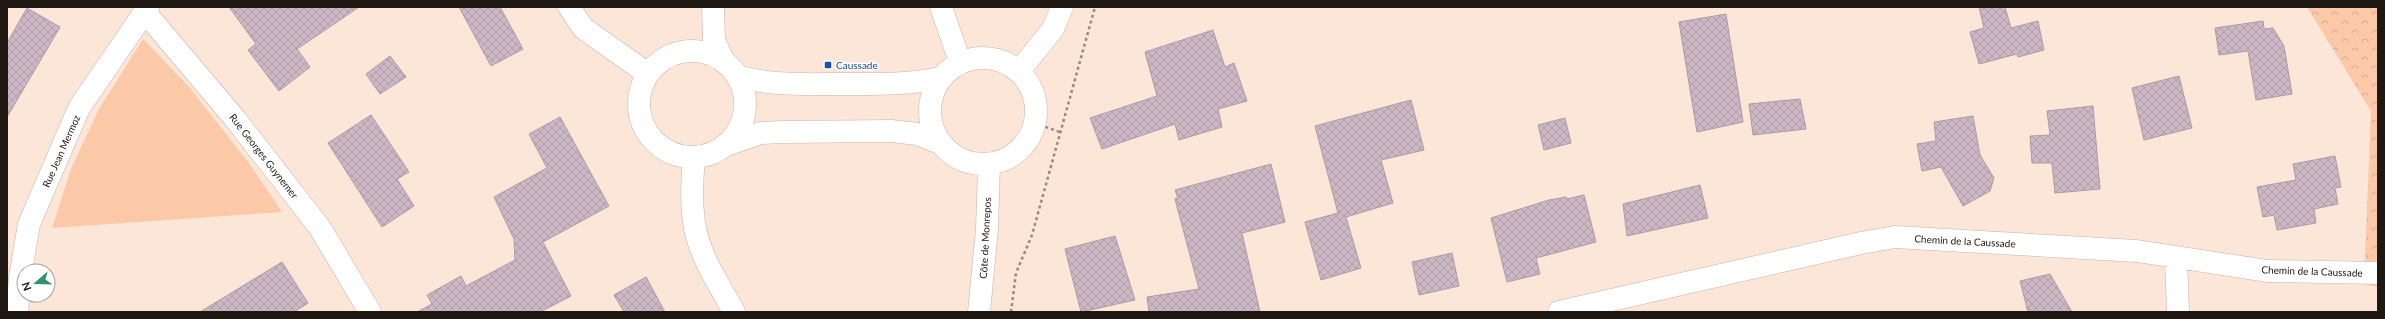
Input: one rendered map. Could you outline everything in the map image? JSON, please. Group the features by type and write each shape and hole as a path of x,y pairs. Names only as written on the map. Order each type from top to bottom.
{"street":[{"path":"569,7 583,28 648,74"},
{"path":"713,7 714,40 743,90 745,105 743,120 736,134 726,145"},
{"path":"941,7 960,62"},
{"path":"1019,71 1054,29 1062,7"},
{"name":"Rue Jean Mermoz","path":"17,312 20,277 29,224 79,108 146,9"},
{"name":"Rue Georges Guynemer","path":"146,9 236,120 320,228 370,312"},
{"path":"940,143 918,134 891,132 761,133 726,145 711,154 694,158 678,156 662,149 650,137 642,123 639,106 641,89 648,74 660,62 675,54 686,52 708,54 730,69 757,82 783,84 918,83 941,78"},
{"path":"979,57 993,58 1007,63 1019,71 1030,85 1036,102 1034,123 1030,136 1020,149 1006,160 989,164 970,163 953,156 940,143 932,128 929,110 932,93 941,78 960,62 979,57"},
{"path":"694,158 692,183 694,223 706,260 734,312"},
{"name":"Côte de Monrepos","path":"979,312 987,229 989,164"},
{"name":"Chemin de la Caussade","path":"1559,312 1861,242 1895,237 2137,251 2267,271 2378,273"},
{"path":"2176,258 2178,312"}],"path":[{"path":"1011,312 1016,273 1032,235 1095,7"},
{"path":"1034,123 1060,132"}],"green space":[{"path":"2307,7 2378,7 2378,287 2364,284 2371,111"},
{"path":"143,39 189,87 248,162 282,212 52,228 71,169 99,109"}],"building":[{"path":"229,7 359,7 297,49 310,67 279,91 248,50 256,44"},
{"path":"459,7 500,7 523,49 491,66"},
{"path":"1979,7 2005,7 2011,28 2038,21 2044,50 2018,57 2017,54 1979,64 1970,32 1984,28"},
{"path":"27,8 60,27 7,117 7,43"},
{"path":"1726,14 1743,122 1697,132 1679,22"},
{"path":"2263,21 2264,29 2273,28 2284,46 2292,94 2256,100 2248,51 2219,55 2215,28"},
{"path":"1213,30 1225,67 1234,63 1247,101 1218,109 1222,127 1179,140 1175,124 1102,149 1090,118 1157,96 1145,52"},
{"path":"390,56 406,77 380,94 366,74"},
{"path":"2179,76 2192,128 2144,140 2132,88"},
{"path":"1800,99 1806,129 1753,135 1749,104"},
{"path":"1411,100 1424,150 1381,160 1393,203 1346,217 1361,268 1321,280 1305,222 1338,213 1315,126"},
{"path":"2093,106 2100,189 2055,193 2052,163 2032,163 2030,136 2050,135 2047,111"},
{"path":"371,115 409,172 397,179 414,206 382,227 328,143"},
{"path":"1973,116 1980,155 1994,178 1990,191 1963,206 1941,167 1922,171 1917,144 1936,141 1934,122"},
{"path":"560,117 609,206 543,242 571,296 540,312 417,312 432,304 427,295 461,276 466,286 515,260 514,239 494,197 547,168 529,134"},
{"path":"1565,118 1571,143 1544,150 1538,125"},
{"path":"2335,156 2341,187 2335,188 2338,204 2314,209 2316,223 2277,230 2274,215 2263,217 2257,187 2296,180 2293,164"},
{"path":"1271,164 1285,222 1242,233 1260,312 1149,312 1147,297 1199,289 1175,199 1178,198 1175,190"},
{"path":"1700,185 1708,218 1627,236 1623,204"},
{"path":"1584,195 1596,242 1536,258 1540,274 1507,282 1491,218 1549,200 1566,197 1567,199"},
{"path":"1115,236 1135,300 1081,312 1065,249"},
{"path":"1452,253 1459,286 1419,295 1412,262"},
{"path":"282,262 308,303 294,312 200,312"},
{"path":"2050,274 2072,312 2028,312 2020,281"},
{"path":"646,277 665,312 624,312 614,295"}],"place":[{"name":"Caussade","path":"828,65"}]}
